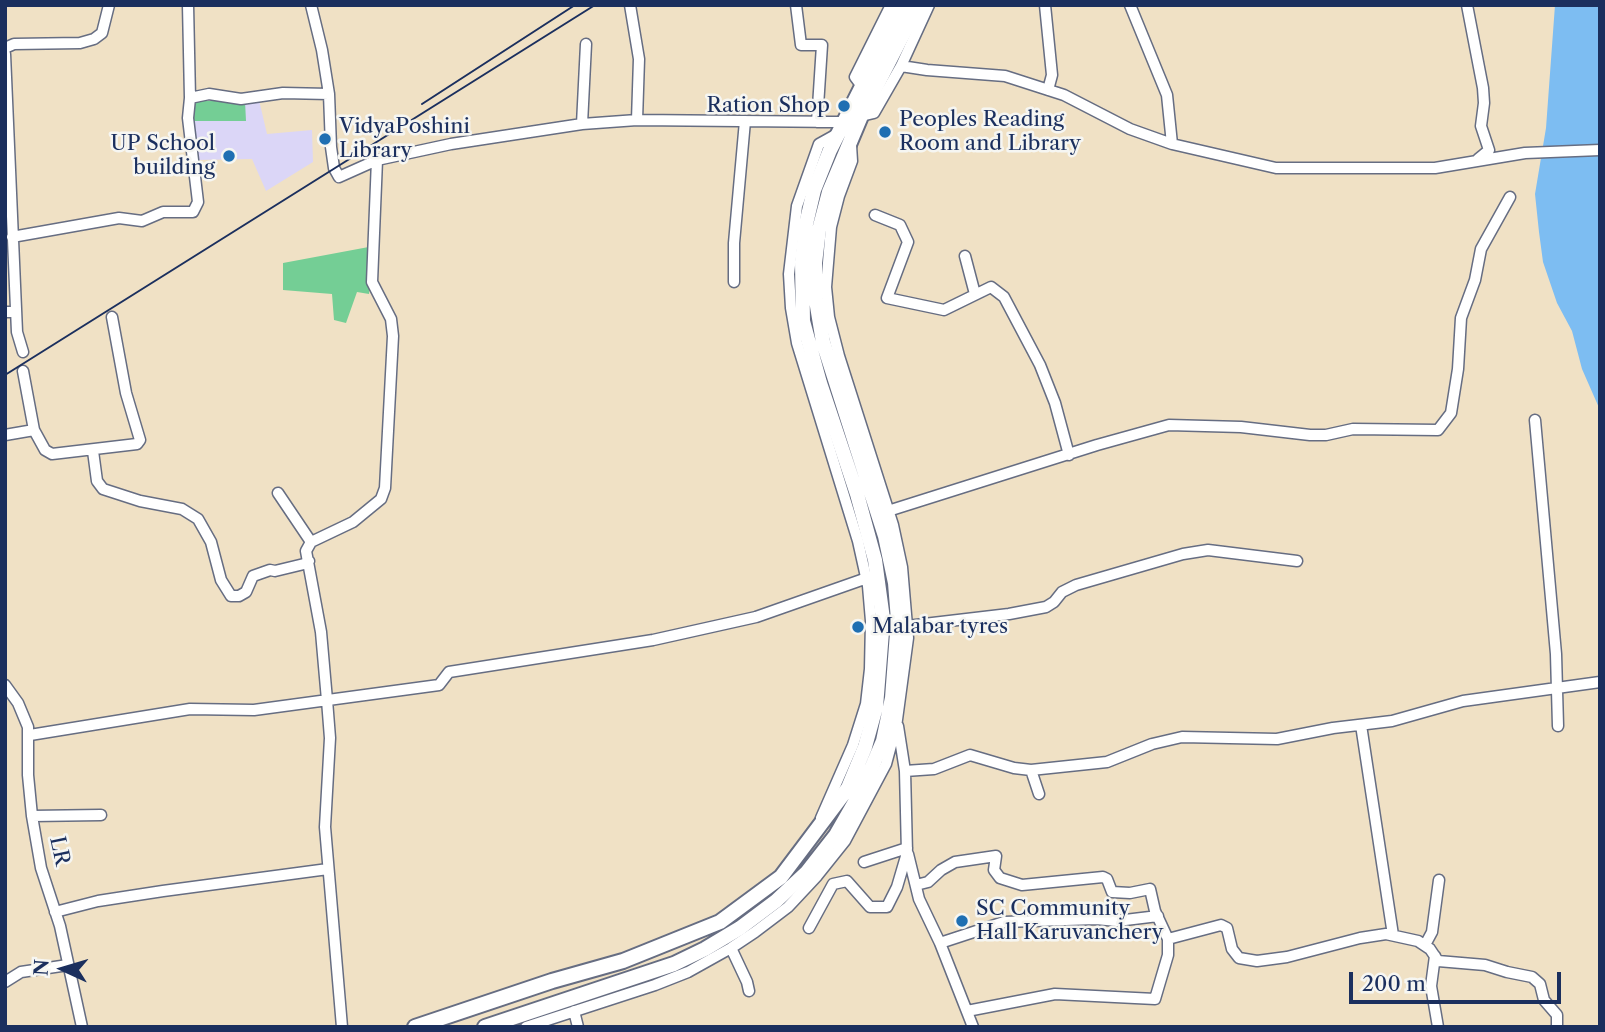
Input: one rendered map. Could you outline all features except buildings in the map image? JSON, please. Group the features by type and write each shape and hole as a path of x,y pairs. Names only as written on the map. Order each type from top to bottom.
{"highway":[{"path":"415,1027 552,981 623,961 720,922 781,877 848,788 865,747 876,707 883,619 875,560 803,321 802,262 806,225 814,190 840,128 903,5"},
{"path":"485,1027 674,964 740,928 776,901 807,872 836,835 863,788 883,741 896,661 898,620 895,583 882,524 822,342 815,294 815,263 819,230 829,192 861,116 918,5"},
{"path":"861,85 861,116"}],"street":[{"path":"5,48 14,44 80,43 94,38 102,33 109,5"},
{"path":"12,237 119,218 142,220 163,212 193,212 198,202 188,118 188,5"},
{"path":"311,5 322,50 331,147 334,168 339,177 377,160 451,144 582,124 637,120 817,122 840,128"},
{"path":"630,5 639,59 637,120"},
{"path":"796,5 801,45 822,45 817,122"},
{"path":"861,85 855,77 891,5"},
{"path":"861,116 874,113 901,66 929,5"},
{"path":"1045,5 1052,75 1048,90"},
{"path":"1130,5 1167,95 1171,144"},
{"path":"1467,5 1485,103 1481,127 1489,150 1478,160"},
{"path":"582,124 586,44"},
{"path":"5,54 12,237 11,312 23,352"},
{"path":"901,66 1005,76 1064,95 1130,129 1171,144 1276,168 1435,168 1525,153 1600,150"},
{"path":"190,98 209,94 242,99 283,93 328,94"},
{"path":"734,282 734,243 744,121"},
{"path":"816,831 853,745 866,704 870,669 871,621 867,578 797,343 789,274 797,206 819,144 840,128"},
{"path":"526,1027 688,972 731,948 788,907 845,841 886,764 903,689 907,626 902,567 888,511 839,356 829,317 826,287 831,227 838,196 852,161 851,141"},
{"path":"342,1027 325,827 330,738 321,632 306,551 311,542 353,522 381,499 385,488 393,336 391,319 372,282 377,160"},
{"path":"888,511 1169,425 1241,427 1310,435 1326,435 1353,429 1437,430 1451,414 1458,369 1461,318 1475,280 1481,249 1510,197"},
{"path":"875,215 900,225 908,242 887,298 944,310 991,287 1004,297 1040,365 1055,403 1069,455"},
{"path":"965,256 975,294"},
{"path":"23,371 34,430 45,450 52,454 137,444 140,440 126,393 112,317"},
{"path":"1535,420 1556,654 1558,726"},
{"path":"5,435 34,430"},
{"path":"93,451 97,481 103,489 115,495 182,509 198,519 211,542 217,570 230,596 239,596 246,592 253,576 309,561"},
{"path":"278,493 311,542"},
{"path":"907,626 1046,607 1055,602 1062,592 1076,585 1183,554 1208,550 1297,561"},
{"path":"30,735 190,709 254,710 439,685 449,672 653,640 744,620 867,578"},
{"path":"905,771 934,769 970,755 1014,768 1031,770 1107,762 1152,744 1182,737 1277,739 1392,721 1463,701 1600,681"},
{"name":"LR","path":"5,685 18,703 30,735 28,775 41,868 55,912 82,1027"},
{"path":"897,722 905,771 907,851 919,899 940,943 973,1027"},
{"path":"1361,725 1393,935"},
{"path":"1031,770 1039,794"},
{"path":"32,816 101,815"},
{"path":"864,862 907,851"},
{"path":"809,928 833,884 847,881 870,907 887,907 897,887 907,851"},
{"path":"916,885 928,883 941,870 955,862 996,856 994,870 1000,878 1022,885 1103,877 1107,879 1112,891 1130,893 1150,889 1155,911 1168,939 1168,955 1155,999 1055,994 967,1011"},
{"path":"55,912 98,901 328,869"},
{"path":"1424,945 1432,932 1439,880"},
{"path":"940,943 1004,922 1096,919 1117,921 1158,916"},
{"path":"1168,939 1222,925 1227,928 1232,949 1239,958 1257,961 1287,957 1360,938 1393,935 1418,941 1438,961 1485,965 1532,977 1540,984 1544,1000 1557,1015 1557,1027"},
{"path":"731,948 749,991"},
{"path":"1435,956 1431,986 1438,1027"},
{"path":"5,982 21,972 68,965"},
{"path":"574,1011 578,1027"}],"shaded area":[{"path":"259,100 267,134 312,130 313,162 266,191 252,159 194,160 193,101"}],"green space":[{"path":"193,101 245,101 246,121 193,121"},
{"path":"374,246 369,294 357,292 346,323 334,320 332,294 283,290 283,263"}],"water":[{"path":"1555,5 1600,5 1600,410 1582,369 1572,331 1557,303 1543,262 1539,232 1535,194 1546,128"}],"railway":[{"path":"422,104 575,5"},
{"path":"5,375 595,5"}],"place":[{"name":"Ration Shop","path":"844,106"},
{"name":"Peoples Reading Room and Library","path":"885,132"},
{"name":"VidyaPoshini Library","path":"325,139"},
{"name":"UP School building","path":"229,156"},
{"name":"Malabar tyres","path":"858,627"},
{"name":"SC Community Hall Karuvanchery","path":"962,921"}]}
